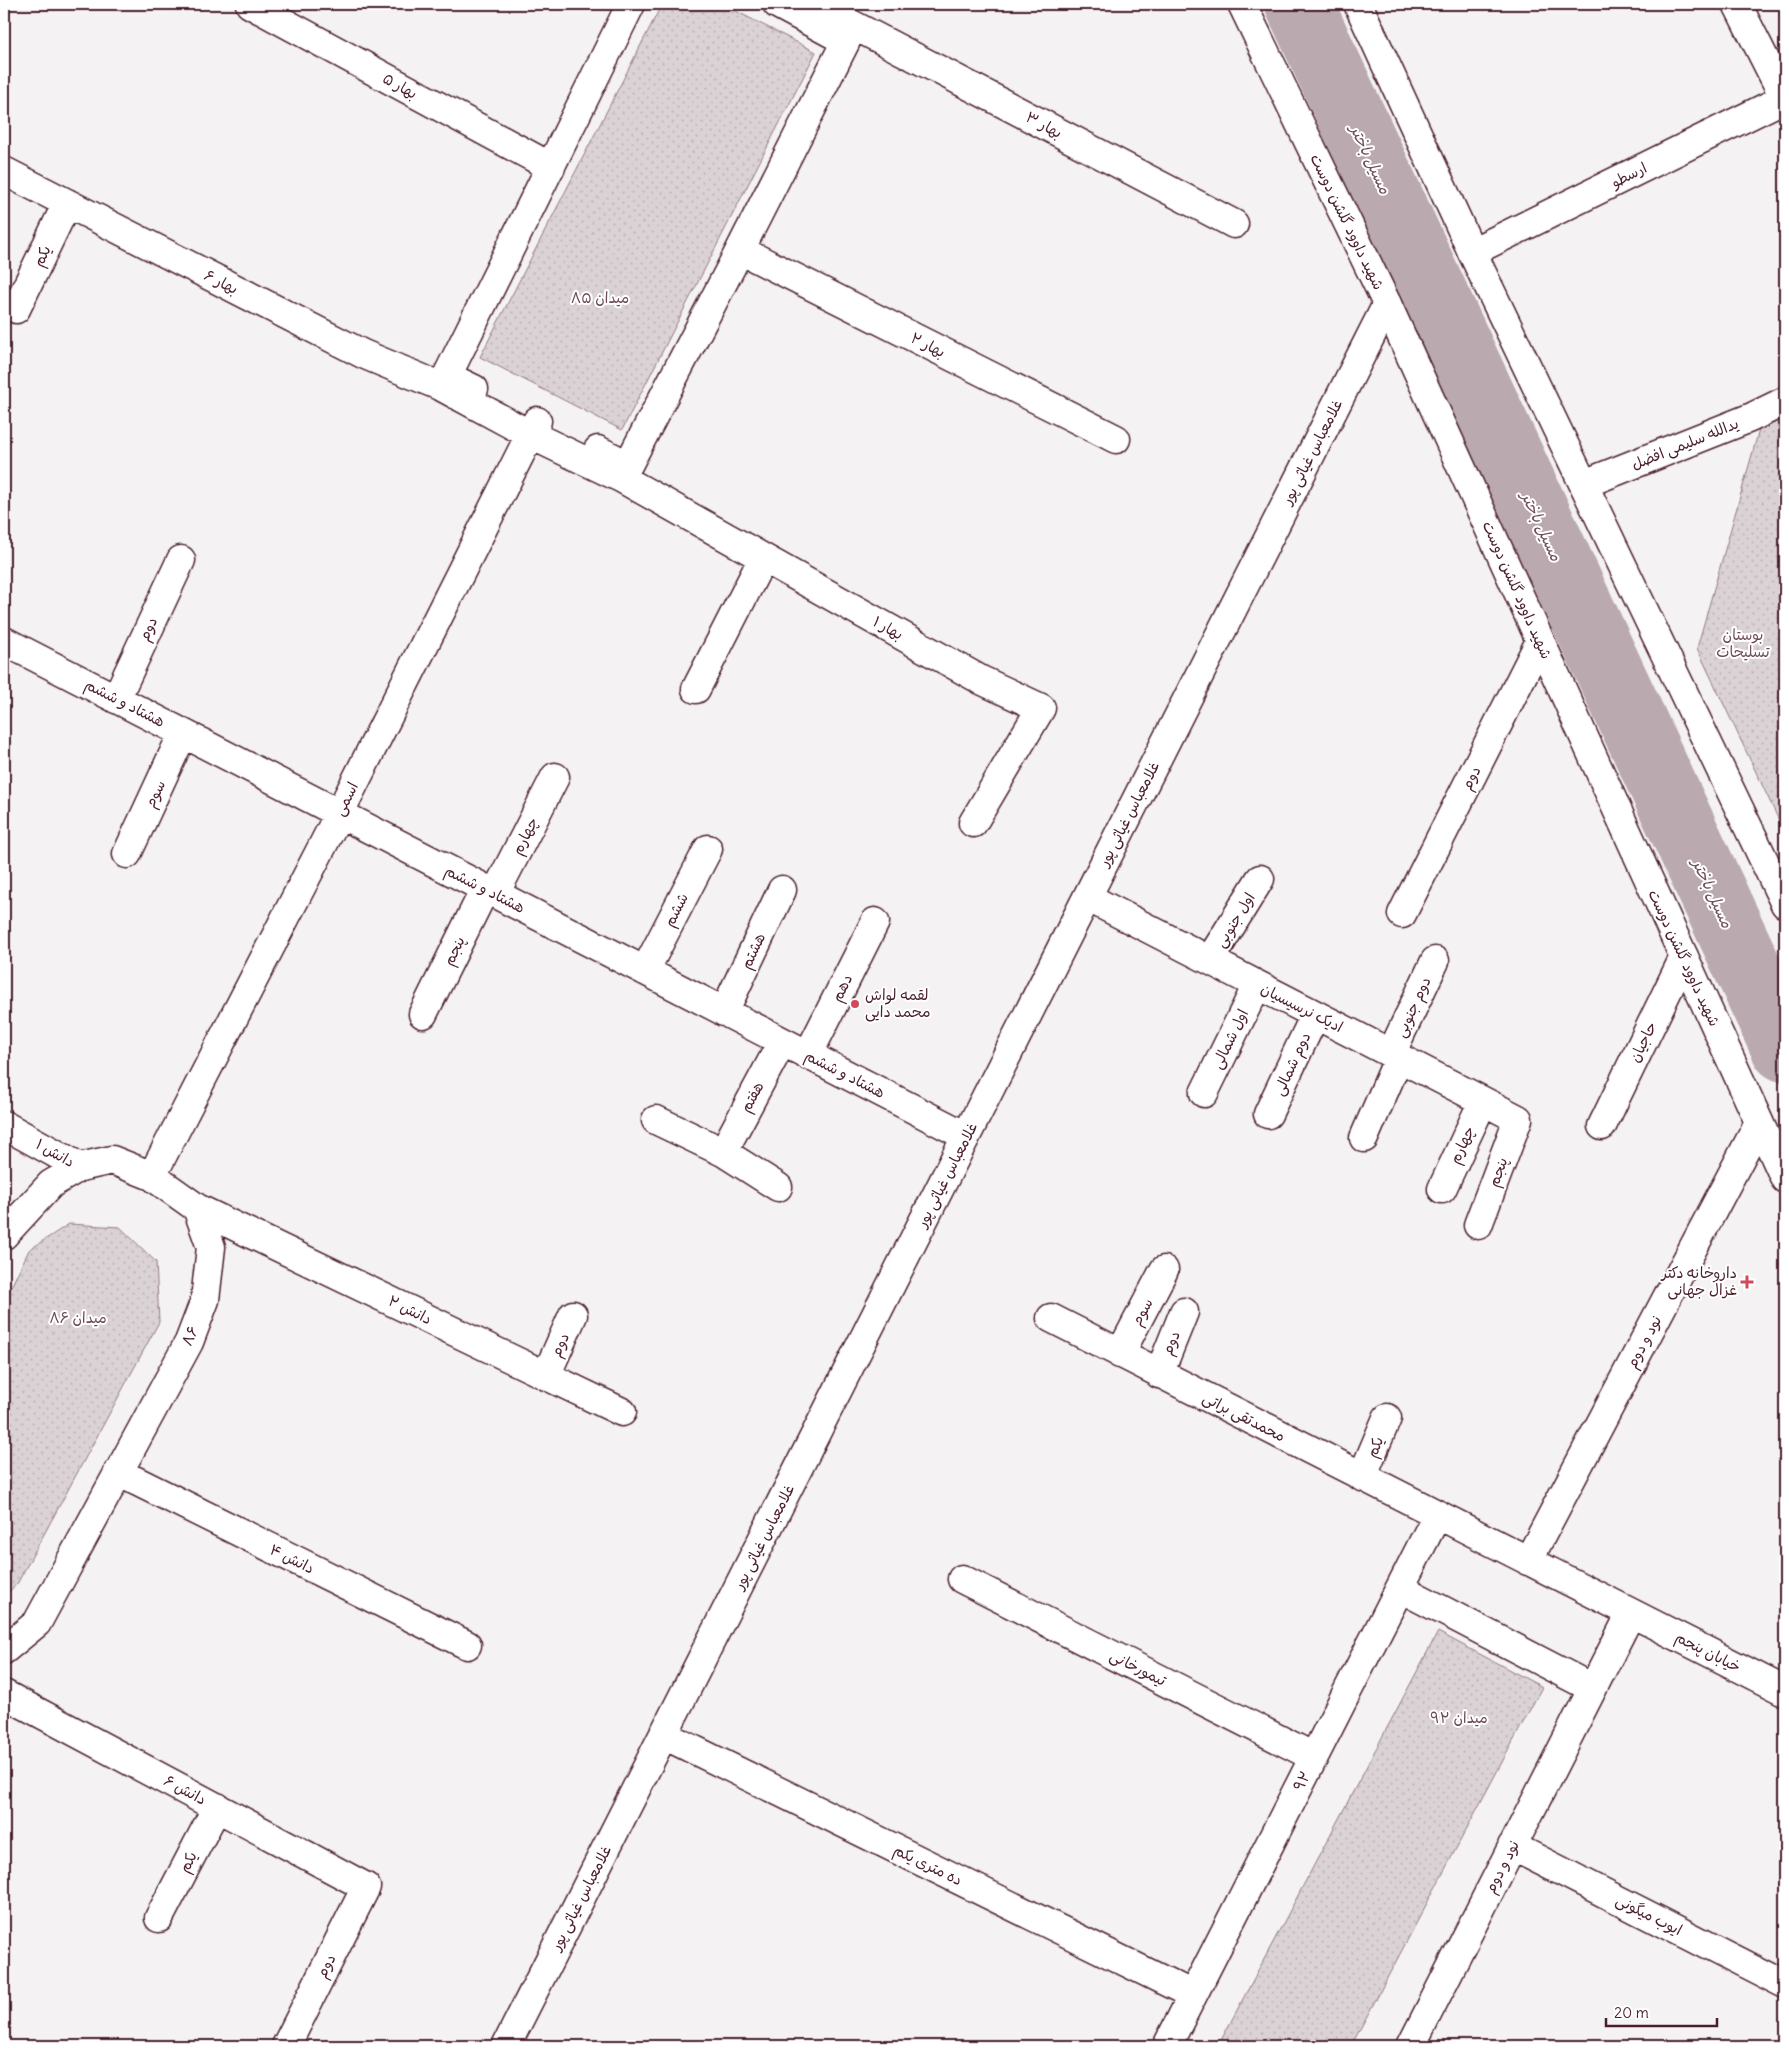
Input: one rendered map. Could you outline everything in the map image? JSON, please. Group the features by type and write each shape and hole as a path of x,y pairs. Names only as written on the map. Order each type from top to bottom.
{"street":[{"name":"بهار ۵","path":"250,4 551,167"},
{"path":"632,4 447,376 533,427 628,465 846,41 778,4"},
{"name":"بهار ۳","path":"812,4 1234,224"},
{"name":"شهید داوود گلشن دوست","path":"1242,4 1387,304 1785,1178"},
{"path":"1737,4 1785,98"},
{"path":"1362,5 1472,252 1785,904"},
{"name":"ارسطو","path":"1472,252 1785,98"},
{"name":"بهار ۶","path":"4,171 363,354 533,427"},
{"name":"یکم","path":"16,310 67,203"},
{"name":"بهار ۲","path":"740,250 1116,439"},
{"name":"غلامعباس غیاثی پور","path":"506,2046 1387,304"},
{"name":"یدالله سلیمی افضل","path":"1584,484 1750,418 1785,401"},
{"name":"بهار ۱","path":"533,427 981,680 1041,708 973,823"},
{"name":"اسمی","path":"152,1176 339,814 533,427"},
{"path":"696,689 764,558"},
{"name":"دوم","path":"116,699 181,560"},
{"name":"هشتاد و ششم","path":"4,641 966,1136"},
{"name":"دوم","path":"1402,914 1540,641"},
{"name":"سوم","path":"127,854 183,733"},
{"name":"چهارم","path":"490,891 555,777"},
{"name":"ششم","path":"645,971 708,849"},
{"name":"اول جنوبی","path":"1210,960 1260,879"},
{"name":"هشتم","path":"724,1012 782,890"},
{"name":"پنجم","path":"423,1014 490,891"},
{"name":"ادیک نرسیسیان","path":"1087,897 1518,1119"},
{"name":"دهم","path":"808,1055 875,922"},
{"name":"حاجیان","path":"1602,1126 1684,957"},
{"name":"دوم جنوبی","path":"1395,1056 1435,961"},
{"name":"اول شمالی","path":"1204,1093 1257,985"},
{"name":"دوم شمالی","path":"1268,1114 1315,1015"},
{"name":"هفتم","path":"723,1152 782,1042"},
{"path":"1364,1138 1395,1056"},
{"name":"چهارم","path":"1442,1190 1483,1101"},
{"name":"پنجم","path":"1478,1225 1518,1119"},
{"path":"656,1120 723,1152 778,1187"},
{"name":"نود و دوم","path":"1528,1561 1760,1123"},
{"name":"دانش ۱","path":"4,1125 80,1167"},
{"path":"4,1234 51,1184 80,1167 112,1160 152,1176 197,1208"},
{"name":"دانش ۲","path":"197,1208 622,1412"},
{"name":"۸۶","path":"4,1650 36,1623 189,1342 205,1300 212,1246 197,1208"},
{"name":"سوم","path":"1120,1354 1164,1270"},
{"name":"دوم","path":"1159,1374 1184,1312"},
{"name":"دوم","path":"546,1376 573,1315"},
{"name":"محمدتقی براتی","path":"1051,1318 1437,1515"},
{"name":"یکم","path":"1362,1477 1387,1418"},
{"name":"دانش ۴","path":"118,1472 467,1645"},
{"path":"1437,1515 1631,1613"},
{"name":"۹۲","path":"1167,2046 1437,1515"},
{"name":"تیمورخانی","path":"962,1579 1314,1757"},
{"path":"1400,1588 1592,1688"},
{"name":"نود و دوم","path":"1410,2046 1631,1613"},
{"name":"خیابان پنجم","path":"1631,1613 1785,1691"},
{"name":"دانش ۶","path":"4,1694 366,1887"},
{"name":"ده متری یکم","path":"664,1735 1193,1995"},
{"name":"یکم","path":"159,1918 217,1807"},
{"name":"ایوب میگونی","path":"1512,1846 1785,1985"},
{"name":"دوم","path":"286,2046 366,1887"}],"green space":[{"name":"میدان ۸۵","path":"662,4 722,4 816,52 622,430 480,357"},
{"name":"بوستان تسلیحات","path":"1785,418 1785,833 1697,648 1759,430"},
{"name":"میدان ۸۶","path":"69,1224 120,1227 156,1262 159,1322 17,1584 4,1596 4,1301 29,1250"},
{"name":"میدان ۹۲","path":"1438,1632 1542,1687 1351,2046 1218,2046"}],"waterway":[{"name":"مسیل باختر","path":"1299,4 1785,1048"}],"place":[{"name":"لقمه لواش محمد دايى","path":"855,1004"},
{"name":"داروخانه دکتر غزال جهانی","path":"1747,1282"}]}
